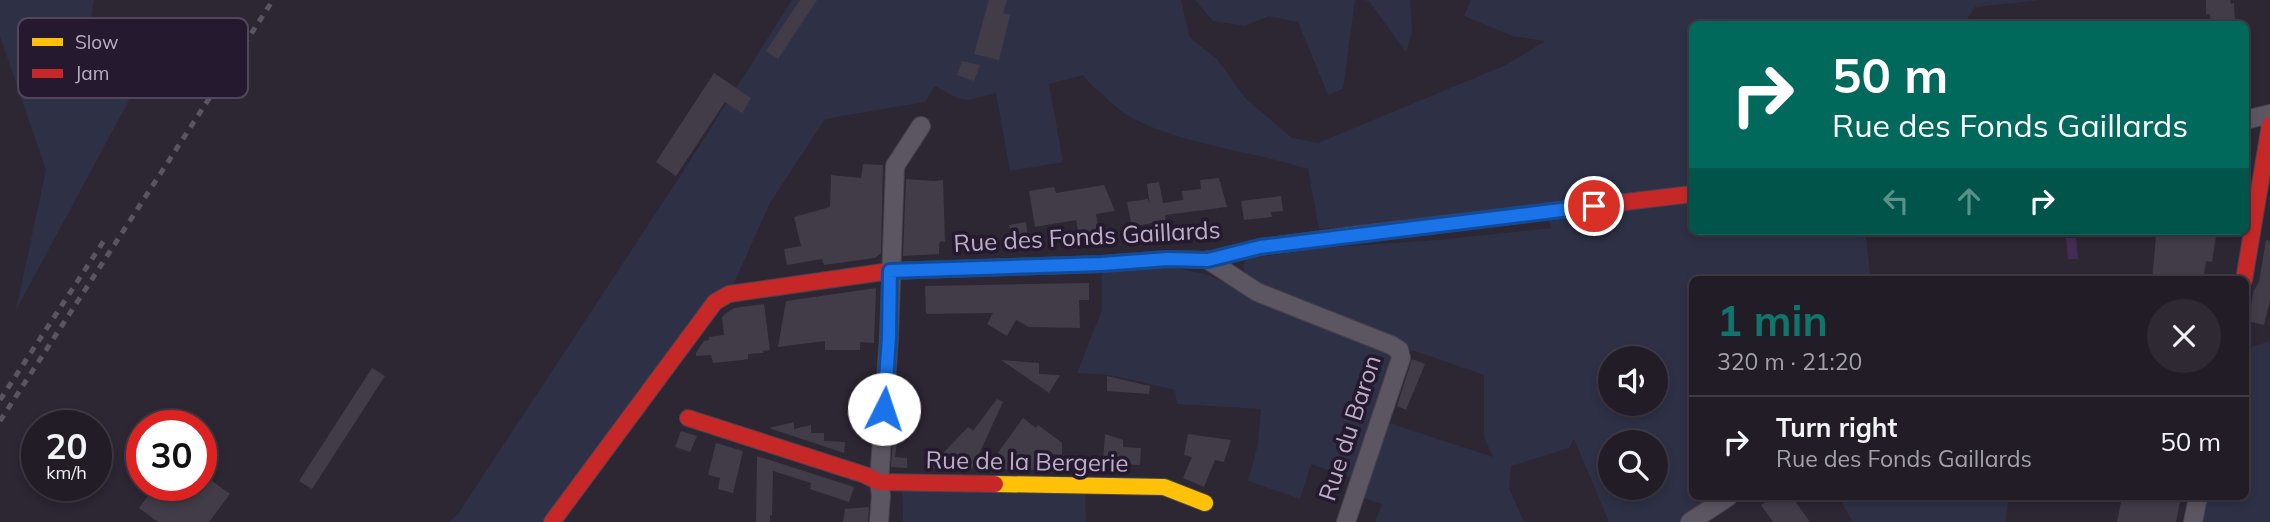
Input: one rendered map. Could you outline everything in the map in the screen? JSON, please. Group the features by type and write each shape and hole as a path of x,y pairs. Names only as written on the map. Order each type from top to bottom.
{"street":[{"path":"2249,119 2270,114"},
{"path":"2245,276 2270,125"},
{"path":"879,522 895,166 921,126"},
{"name":"Rue des Fonds Gaillards","path":"552,522 715,302 729,294 890,271 1102,264 1167,259 1208,260 1260,247 1316,239 1689,194"},
{"name":"Rue du Baron","path":"1208,260 1257,292 1399,350 1401,358 1346,522"},
{"name":"Rue de la Bergerie","path":"688,418 865,475 879,482 1164,487 1205,503"},
{"path":"1690,522 1723,500"},
{"path":"2193,522 2197,500"}],"shaded area":[{"path":"0,0 94,0 91,18 18,18 18,88 0,36"},
{"path":"792,0 1181,0 1190,38 1217,59 1246,99 1292,138 1318,143 1506,65 1545,41 1513,36 1464,16 1471,0 2041,0 1975,7 1966,21 1689,21 1689,235 1865,235 1871,276 1689,276 1689,500 1723,500 1690,522 1609,522 1600,500 1668,500 1668,430 1598,430 1598,496 1574,439 1569,448 1511,466 1509,488 1524,522 1375,522 1382,504 1355,495 1360,481 1311,464 1300,499 1248,481 1258,444 1261,409 1177,404 1175,390 1110,375 1077,373 1102,310 1102,264 1188,270 1221,281 1254,298 1243,267 1246,259 1321,248 1438,240 1552,228 1545,212 1319,229 1308,169 1157,129 1123,112 1083,75 1049,84 1063,162 1010,171 996,93 969,100 957,98 935,86 925,102 825,119 770,203 729,294 552,522 449,522 458,514 681,175","holes":["1400,350 1415,351 1484,375 1484,437 1493,457 1380,420"]},
{"path":"1195,0 1355,0 1343,89 1328,95 1298,22 1269,16 1245,26 1213,21"},
{"path":"1363,0 1410,0 1412,31 1406,52 1369,1"},
{"path":"21,98 130,98 16,310 46,170"},
{"path":"2066,238 2076,238 2078,259 2068,259"},
{"path":"2270,341 2270,522 2193,522 2197,500 2249,500 2249,348"},
{"path":"902,482 1085,487 1086,522 903,522"},
{"path":"1840,500 2009,500 2005,522 1853,522"}],"building":[{"path":"800,0 817,0 778,59 766,51"},
{"path":"989,0 1007,0 1003,13 1010,15 999,60 974,54"},
{"path":"2206,0 2230,0 2231,4 2234,3 2235,21 2211,21 2210,14 2206,14"},
{"path":"962,61 980,65 974,81 957,75"},
{"path":"714,73 751,98 742,113 725,102 676,176 656,162"},
{"path":"863,164 883,165 881,253 875,258 824,265 822,259 787,265 784,249 801,246 794,217 830,207 831,175 861,178"},
{"path":"1219,178 1227,207 1165,215 1166,227 1153,229 1152,223 1132,227 1127,202 1148,199 1150,205 1147,184 1159,182 1163,203 1183,200 1182,191 1201,189 1200,180"},
{"path":"906,179 943,180 945,242 941,241 939,244 939,254 903,256"},
{"path":"1104,185 1115,211 1096,214 1099,233 1079,236 1076,220 1035,227 1029,191 1054,187 1056,193"},
{"path":"1281,196 1283,211 1271,212 1272,217 1244,220 1241,201"},
{"path":"1026,222 1029,247 1014,249 1009,225"},
{"path":"2156,236 2216,236 2212,262 2206,261 2204,276 2152,276"},
{"path":"2266,240 2270,241 2270,300 2264,325 2249,321 2254,290 2259,282"},
{"path":"1089,283 1089,300 1079,300 1080,328 1029,327 1016,320 1007,336 987,324 993,313 926,314 925,286"},
{"path":"876,288 874,343 860,342 860,350 825,350 825,341 778,347 786,301"},
{"path":"764,304 770,350 748,354 748,359 713,363 711,355 696,356 709,337 724,335 722,317 725,314 734,308"},
{"path":"1412,359 1425,364 1406,410 1397,406"},
{"path":"1001,360 1039,363 1039,374 1060,375 1049,393"},
{"path":"372,368 385,376 312,489 299,481"},
{"path":"1107,376 1150,386 1149,394 1107,391"},
{"path":"897,384 914,386 910,430 899,430 895,457 907,458 907,468 891,467"},
{"path":"997,399 1003,402 972,469 929,468 968,427 973,431"},
{"path":"1023,418 1036,428 1038,425 1062,443 1062,455 1048,454 1048,470 986,469"},
{"path":"794,422 794,429 811,425 811,433 824,433 824,441 845,442 844,453 769,428"},
{"path":"681,431 697,436 690,452 675,447"},
{"path":"1105,434 1123,440 1123,447 1141,448 1140,465 1103,463"},
{"path":"1188,434 1231,440 1224,462 1215,460 1204,487 1183,478 1192,457 1184,455"},
{"path":"716,443 743,451 733,493 718,489 720,478 708,475"},
{"path":"757,456 854,487 849,502 810,489 811,483 773,471 770,522 756,522"},
{"path":"217,485 230,494 209,522 158,522 139,508 144,501 217,501"},
{"path":"1768,500 1794,500 1810,522 1773,522 1761,505"},
{"path":"2121,500 2180,500 2176,522 2117,522"},
{"path":"869,507 868,522 843,522 845,509"}],"railway":[{"path":"248,39 273,0"},
{"path":"0,421 209,98"},
{"path":"0,400 107,236"}],"traffic: slow":[{"path":"916,270 1102,264 1167,259 1208,260 1260,247 1361,234"},
{"path":"995,484 1164,487 1205,503"}],"traffic: jam":[{"path":"2245,276 2270,125"},
{"path":"1361,234 1689,194"},
{"path":"552,522 715,302 729,294 890,271 916,270"},
{"path":"688,418 865,475 879,482 995,484"}],"route":[{"path":"884,409 890,271 1102,264 1167,259 1208,260 1260,247 1316,239 1594,206"}]}
